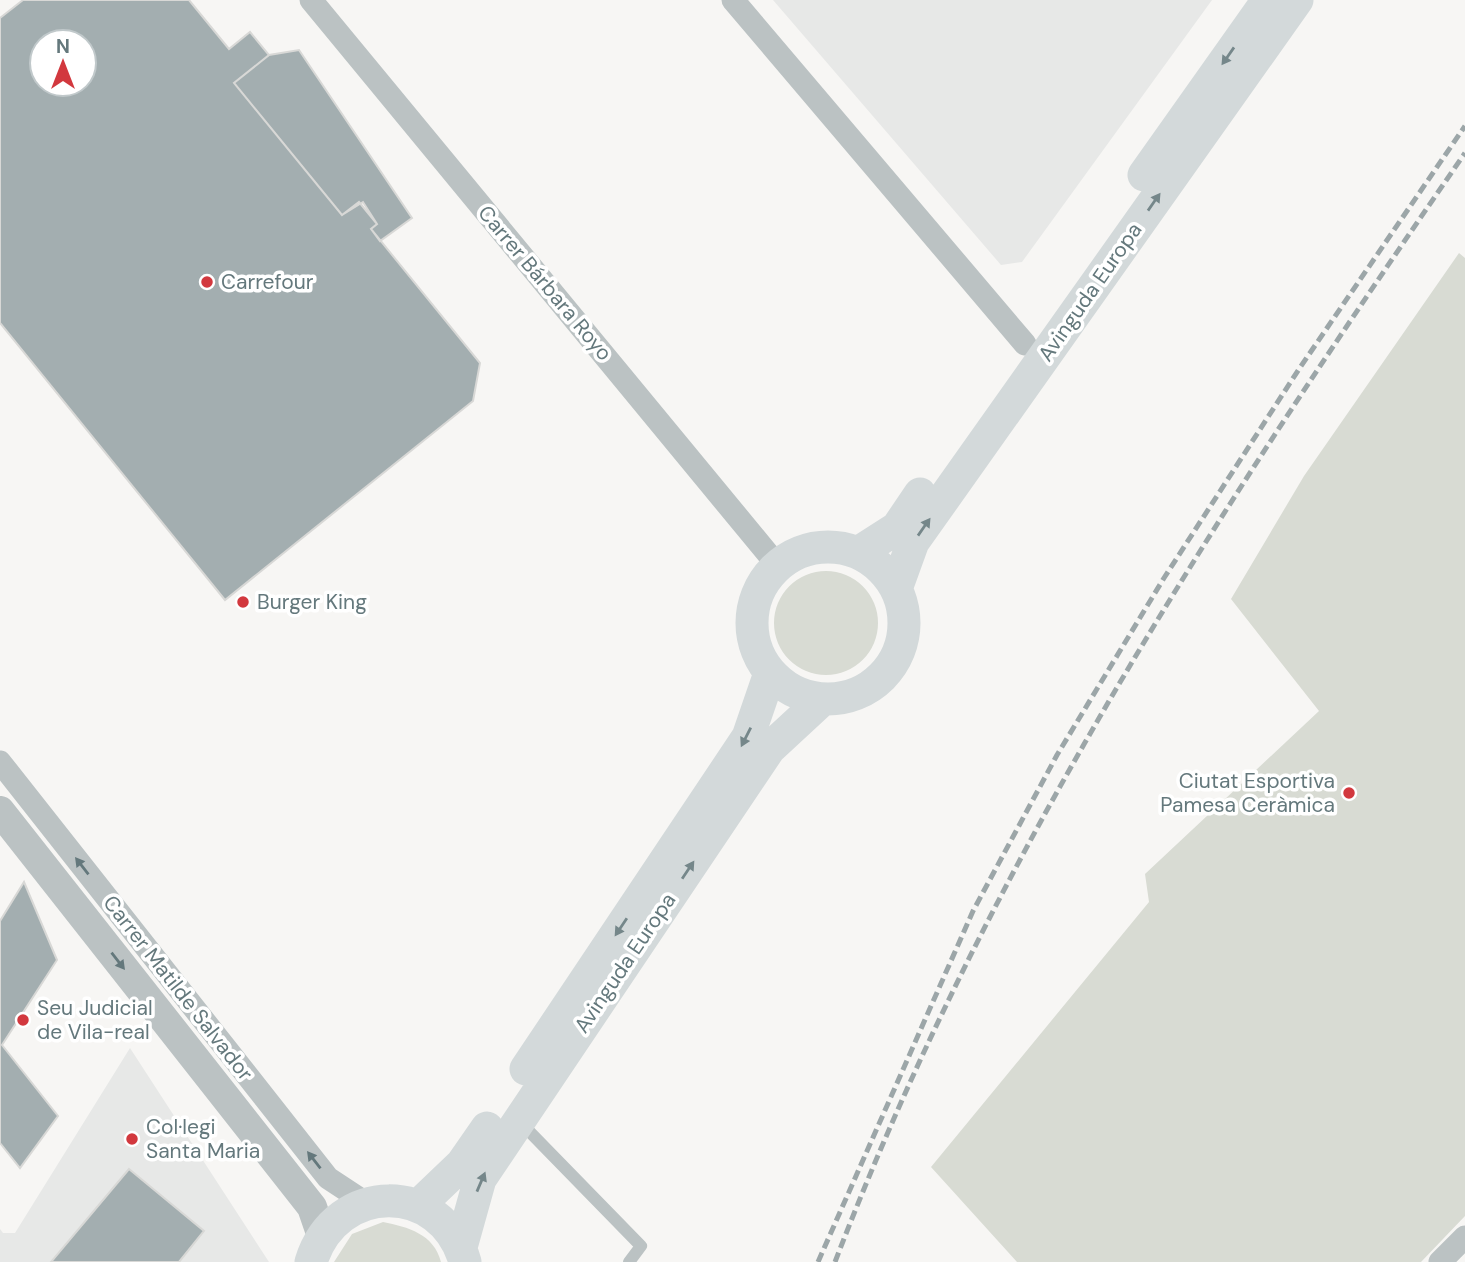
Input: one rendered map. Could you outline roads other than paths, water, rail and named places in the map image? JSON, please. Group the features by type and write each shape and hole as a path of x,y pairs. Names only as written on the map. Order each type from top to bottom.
{"main road":[{"name":"Avinguda Europa","path":"858,553 897,528 1268,0"},
{"name":"Avinguda Europa","path":"896,589 914,542 1297,0"},
{"path":"838,548 858,553 886,575 896,589 903,611 904,634 897,656 885,674 867,689 846,697 823,699 803,695 786,687 770,673 758,653 752,630 763,584 778,566 796,555 816,549 838,548"},
{"name":"Avinguda Europa","path":"418,1206 462,1164 748,737 770,673"},
{"name":"Avinguda Europa","path":"463,1254 480,1179 769,749 823,699"},
{"path":"316,1249 341,1216 366,1203 392,1200 418,1206 443,1223 463,1254"}],"street":[{"name":"Carrer Bárbara Royo","path":"311,0 778,566"},
{"path":"733,0 1026,344"},
{"name":"Carrer Matilde Salvador","path":"0,762 328,1178 366,1203"},
{"name":"Carrer Matilde Salvador","path":"0,811 312,1207 316,1249"},
{"path":"1440,1262 1465,1237"}],"lane":[{"path":"519,1121 641,1246 629,1262"}],"railway":[{"path":"818,1262 973,911 1057,755 1164,578 1299,369 1465,126"},
{"path":"835,1262 897,1113 964,968 1038,827 1116,689 1285,419 1465,153"}],"place":[{"name":"Carrefour","path":"207,282"},
{"name":"Burger King","path":"243,602"},
{"name":"Ciutat Esportiva Pamesa Ceràmica","path":"1349,793"},
{"name":"Seu Judicial de Vila-real","path":"23,1020"},
{"name":"Col·legi Santa Maria","path":"132,1139"}]}
